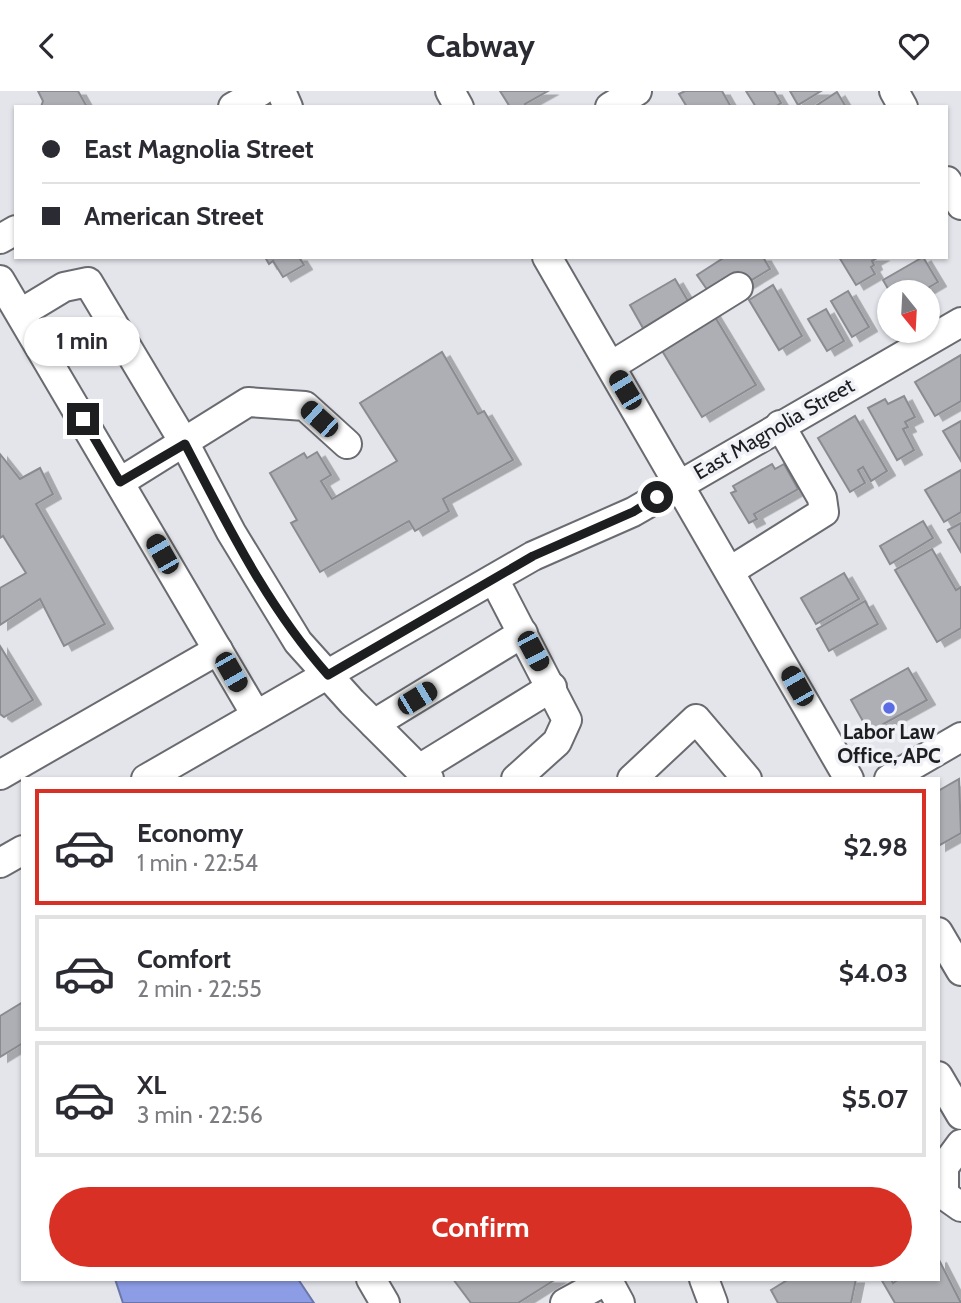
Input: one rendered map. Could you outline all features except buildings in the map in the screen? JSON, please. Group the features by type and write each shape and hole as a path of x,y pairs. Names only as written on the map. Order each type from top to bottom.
{"street":[{"path":"236,105 261,91"},
{"path":"614,105 638,91"},
{"path":"948,183 961,205"},
{"path":"548,259 848,777"},
{"path":"0,280 256,715"},
{"path":"20,313 64,287 88,282 185,444 231,532 298,642 424,774 552,687"},
{"path":"611,366 738,287"},
{"name":"East Magnolia Street","path":"149,777 533,556 633,512 961,322"},
{"path":"120,482 185,444 248,402 305,406 347,444"},
{"path":"730,571 824,512 822,498 780,425"},
{"path":"494,579 567,720 564,734 547,753 518,777"},
{"path":"374,724 523,633"},
{"path":"0,775 218,650"},
{"path":"634,777 696,719 745,777"},
{"path":"892,777 961,737"},
{"path":"0,863 21,851"},
{"path":"940,935 961,971"},
{"path":"940,1079 961,1115"},
{"path":"961,1144 944,1167 944,1195 961,1207"},
{"path":"372,1281 385,1303"},
{"path":"565,1303 605,1281"},
{"path":"608,1281 620,1303"},
{"path":"705,1281 713,1303"}],"water":[{"path":"116,1281 299,1281 314,1303 123,1303"}],"place":[{"name":"Labor Law Office, APC","path":"889,708"}],"route":[{"path":"83,419 120,482 185,444 231,532 298,642 328,675 533,556 633,512 657,497"}]}
